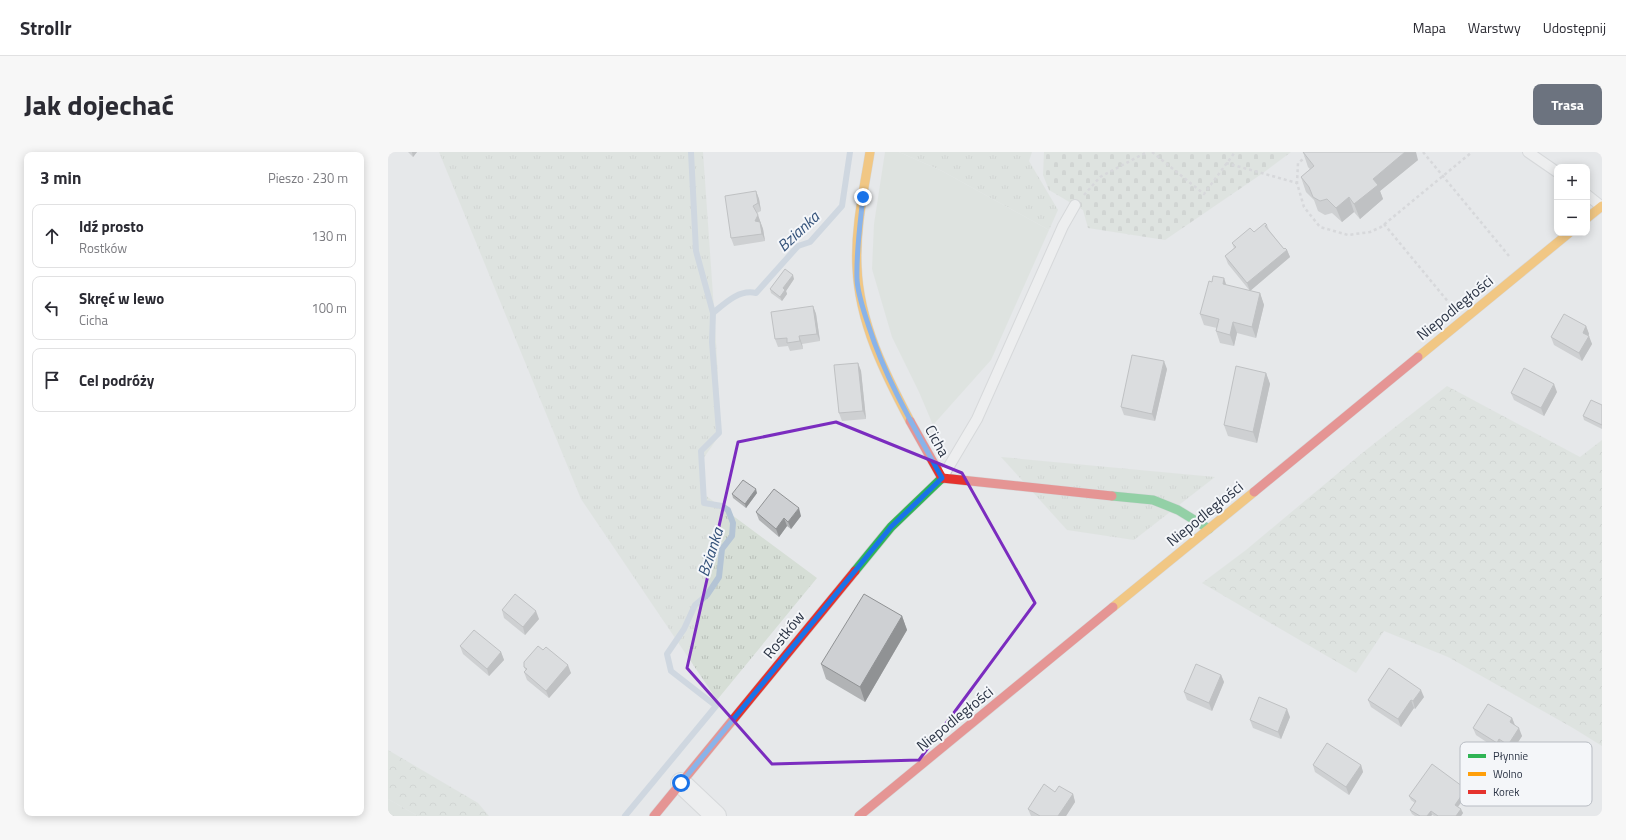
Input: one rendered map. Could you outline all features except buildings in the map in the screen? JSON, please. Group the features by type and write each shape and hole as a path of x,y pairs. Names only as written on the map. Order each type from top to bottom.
{"street":[{"name":"Cicha","path":"870,152 858,241 857,281 864,312 876,351 903,407 942,478 1153,500 1178,510 1209,528"},
{"path":"1590,216 1602,206"},
{"name":"Niepodległości","path":"859,816 1565,236"},
{"name":"Rostków","path":"654,816 891,527 942,478"},
{"path":"681,783 716,816"}],"lane":[{"path":"1528,152 1554,170"},
{"path":"1590,197 1602,206"},
{"path":"942,478 977,419 1063,226 1075,205"}],"path":[{"path":"1075,205 1100,177 1147,152"},
{"path":"1152,152 1204,194 1235,152"},
{"path":"1312,152 1298,163 1297,183 1304,207 1320,227 1348,235 1370,232 1384,224 1472,152"},
{"path":"1423,152 1511,258"},
{"path":"1226,163 1297,183"},
{"path":"1384,224 1452,306"}],"highlighted area":[{"path":"836,422 962,473 1035,603 919,760 772,764 687,668 738,442"}],"green space":[{"path":"439,152 703,152 721,433 703,459 705,495 817,578 717,700 581,499"},
{"path":"885,152 899,152 942,171 1049,230 991,360 933,425 919,392 892,337 872,269 874,224"},
{"path":"899,152 1032,152 1029,161 1058,210 1049,230 942,171"},
{"path":"1044,152 1291,152 1165,240 1088,228 1083,210 1049,190 1043,175"},
{"path":"1447,386 1580,457 1602,440 1602,746 1448,657 1384,631 1356,673 1202,583 1246,550 1361,454"},
{"path":"1001,457 1215,477 1134,540 1067,530"},
{"path":"388,750 478,803 489,816 418,816 388,799"},
{"path":"388,799 418,816 388,816"}],"waterway":[{"path":"691,152 696,251 713,313"},
{"name":"Bzianka","path":"625,816 716,706 671,671 667,654 684,629 695,605 707,595 719,577 722,549 732,536 733,523 728,510 722,506 704,503 701,451 719,433 712,342 713,313 727,301 738,295 750,292 756,293 798,246 810,242 842,206 850,152"}],"traffic: fast":[{"path":"855,571 891,527 942,478"},
{"path":"1112,496 1153,500 1178,510 1209,529"}],"traffic: slow":[{"path":"870,152 860,209 857,238 859,287 868,328 875,347 891,385 910,421"},
{"path":"1590,216 1602,206"},
{"path":"1418,357 1565,236"},
{"path":"1113,607 1254,492"}],"traffic: jam":[{"path":"1254,492 1418,357"},
{"path":"910,421 942,478"},
{"path":"942,478 1112,496"},
{"path":"654,816 855,571"},
{"path":"859,816 1113,607"}],"route":[{"path":"681,783 891,527 942,478 903,407 876,351 864,312 857,281 858,241 863,197"}]}
